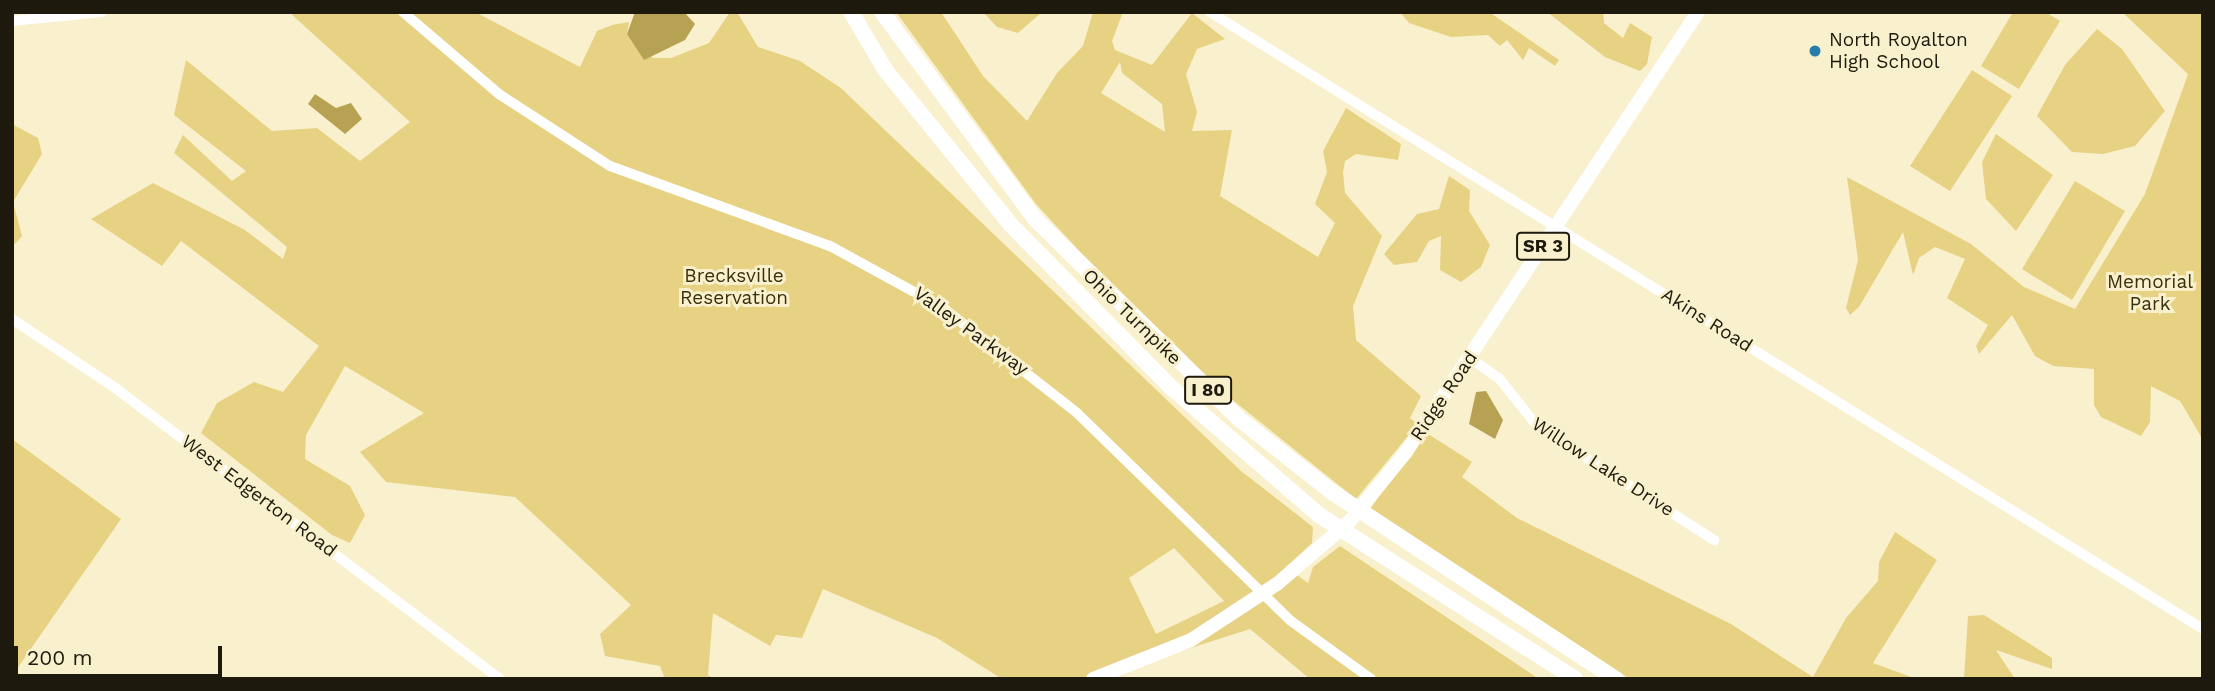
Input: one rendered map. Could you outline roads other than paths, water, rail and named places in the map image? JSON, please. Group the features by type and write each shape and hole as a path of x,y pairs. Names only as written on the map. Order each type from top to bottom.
{"highway":[{"name":"Ohio Turnpike","path":"851,12 886,71 1011,225 1191,406 1319,515 1575,679"},
{"name":"Ohio Turnpike","path":"883,12 1035,219 1238,418 1332,492 1616,679"}],"main road":[{"name":"Ridge Road","path":"1093,679 1191,640 1263,594 1310,558 1387,478 1470,358 1698,12"}],"street":[{"path":"12,21 102,12"},
{"name":"Valley Parkway","path":"403,12 499,94 610,166 830,246 942,307 1077,413 1263,594 1371,679"},
{"name":"Akins Road","path":"1210,12 2203,629"},
{"name":"West Edgerton Road","path":"12,319 132,400 500,679"},
{"name":"Willow Lake Drive","path":"1470,358 1499,378 1537,426 1714,540"}],"place":[{"name":"North Royalton High School","path":"1815,51"}],"park label":[{"name":"Brecksville Reservation","path":"734,287"},
{"name":"Memorial Park","path":"2150,293"}]}
